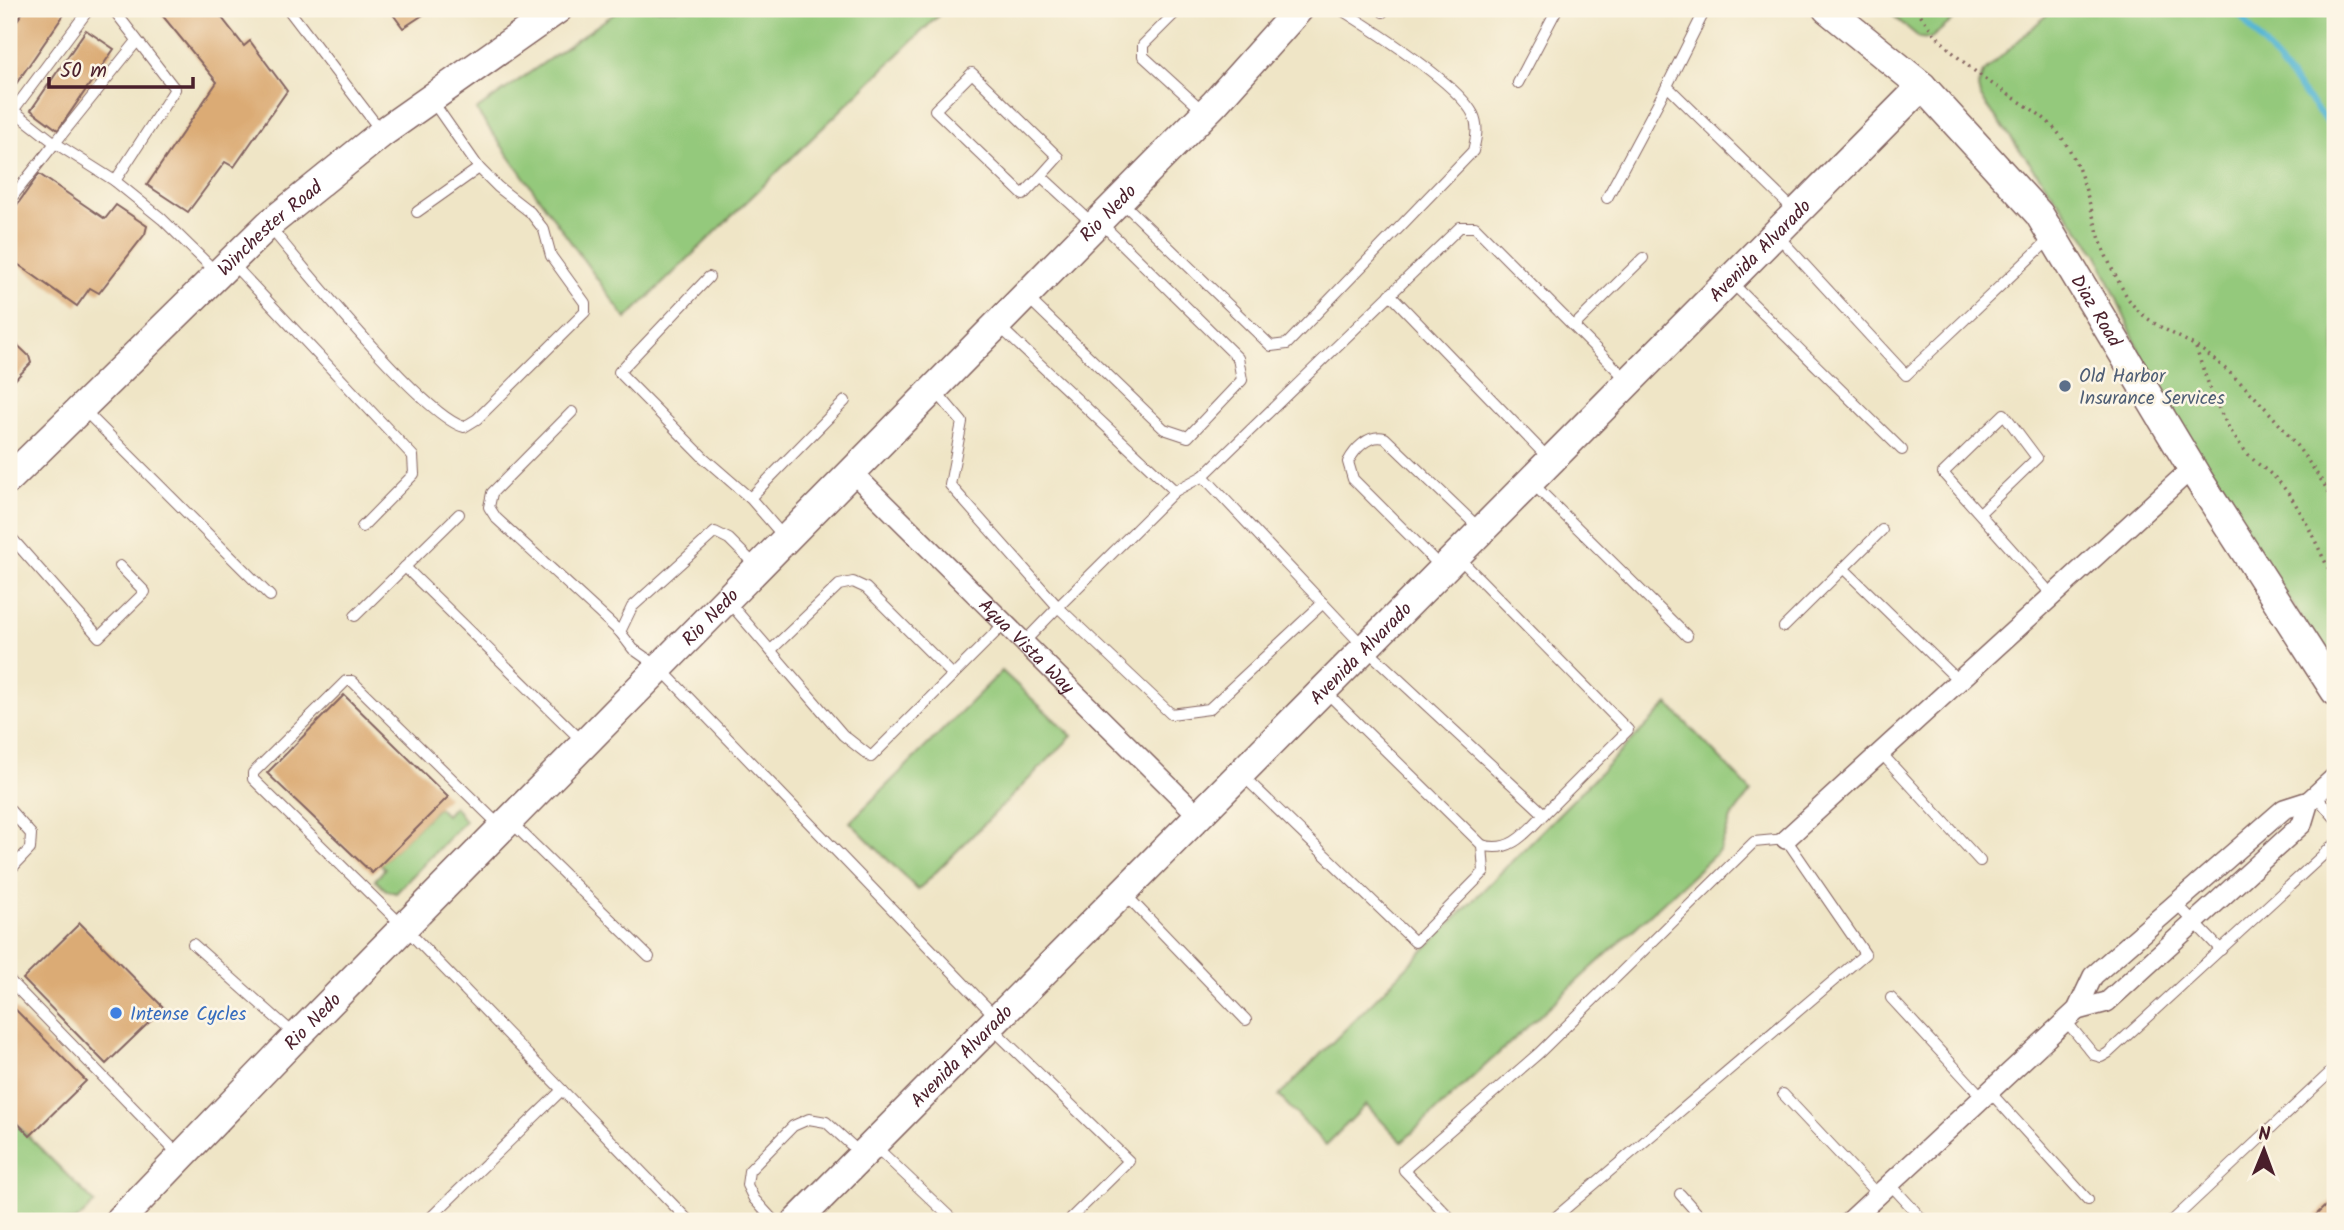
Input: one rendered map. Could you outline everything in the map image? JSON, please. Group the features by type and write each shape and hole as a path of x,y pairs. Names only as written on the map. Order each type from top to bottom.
{"street":[{"name":"Winchester Road","path":"9,479 268,225 382,133 558,9"},
{"name":"Rio Nedo","path":"127,1219 297,1037 1205,113 1299,9"},
{"name":"Diaz Road","path":"1827,9 1922,86 2039,214 2191,469 2335,691"},
{"name":"Avenida Alvarado","path":"797,1221 1922,86"},
{"path":"1786,839 2191,469"},
{"name":"Aqua Vista Way","path":"853,473 1026,641 1200,817"},
{"path":"2072,1016 2107,1002 2194,923 2302,824 2312,799 2335,777"},
{"path":"1850,1221 2072,1016 2093,976 2284,808 2312,799"}],"lane":[{"path":"9,15 13,9"},
{"path":"89,9 10,111 115,181 225,268 413,456 414,474 362,527"},
{"path":"113,9 174,89 115,181"},
{"path":"288,9 382,133"},
{"path":"1178,9 1143,45 1143,56 1205,113"},
{"path":"1119,199 1271,346 1287,344 1473,151 1477,133 1474,117 1465,102 1392,42 1340,9"},
{"path":"1518,83 1557,9"},
{"path":"1607,198 1667,86 1700,11"},
{"path":"9,201 137,41"},
{"path":"972,73 1058,157 1041,176 1023,195 935,110 972,73"},
{"path":"1667,86 1796,213"},
{"path":"268,225 395,370 451,423 464,427 477,419 585,312 585,303 551,256 544,230 530,212 498,187 480,168 430,98"},
{"path":"417,212 480,168"},
{"path":"1024,295 1164,429 1188,437 1242,380 1238,358 1096,222 1041,176"},
{"path":"1026,641 1175,491 1203,477 1457,228 1475,227 1629,382"},
{"path":"1775,234 1906,375 2052,237"},
{"path":"1574,326 1643,258"},
{"path":"709,277 619,372 704,458 750,498 786,540"},
{"path":"1729,281 1902,450"},
{"path":"1390,294 1551,461"},
{"path":"996,324 1175,491"},
{"path":"934,389 962,422 950,485 1058,607 1171,714 1209,709 1323,603"},
{"path":"750,498 845,401"},
{"path":"81,407 270,596"},
{"path":"572,412 492,493 489,507 496,518 620,632 633,649 660,668 1129,1161 1071,1218"},
{"path":"1981,512 2037,458 2004,414 1943,472 2053,596"},
{"path":"1325,690 1482,845 1490,848 1509,846 1519,841 1628,730 1450,563 1353,479 1348,463 1366,440 1373,436 1385,438 1482,531"},
{"path":"1203,477 1366,649 1544,814"},
{"path":"1531,482 1687,636"},
{"path":"355,617 459,514"},
{"path":"1784,627 1882,530"},
{"path":"620,632 632,607 715,532 729,539 759,568"},
{"path":"9,536 99,637 145,592 120,566"},
{"path":"405,567 584,744"},
{"path":"1843,568 1959,681"},
{"path":"771,650 839,585 853,582 866,588 953,675"},
{"path":"727,600 843,735 871,757 1006,622"},
{"path":"649,957 352,681 346,681 253,773 253,779 405,928 689,1221"},
{"path":"1881,753 1980,861"},
{"path":"1242,774 1415,942 1484,872 1482,845"},
{"path":"2312,799 2335,818"},
{"path":"9,809 31,834 30,849 9,871"},
{"path":"1453,1221 1404,1170 1539,1053 1754,842 1786,839 1865,954 1552,1221"},
{"path":"2072,1016 2094,1055 2101,1056 2335,844"},
{"path":"1123,892 1245,1020"},
{"path":"2176,903 2221,950"},
{"path":"193,944 297,1037"},
{"path":"9,979 182,1158"},
{"path":"1891,998 2088,1200"},
{"path":"2172,1221 2335,1068"},
{"path":"427,1221 562,1090"},
{"path":"1783,1094 1884,1190 1924,1221"},
{"path":"774,1221 754,1199 747,1185 749,1171 793,1126 809,1119 826,1122 868,1149 954,1221"},
{"path":"1680,1195 1704,1221"}],"path":[{"path":"1917,9 1956,56 2048,122 2063,139 2077,164 2103,248 2128,299 2148,319 2195,346 2235,377 2269,412 2335,502"},
{"path":"2195,346 2227,423 2248,455 2279,482 2294,503 2315,537 2335,581"}],"green space":[{"path":"621,9 945,9 626,319 476,110"},
{"path":"1885,9 1966,9 1930,39 1920,38"},
{"path":"2053,9 2335,9 2335,670 2159,397 2098,255 1980,96 1978,87 1983,73"},
{"path":"1002,671 1072,736 918,890 850,822"},
{"path":"1668,704 1751,791 1731,818 1720,850 1402,1142 1366,1105 1326,1145 1279,1096"},
{"path":"454,806 465,821 396,893 386,890 375,880 385,869 380,864 438,807 446,815"},
{"path":"9,1117 95,1203 76,1221 9,1221"}],"building":[{"path":"25,9 59,9 65,13 9,94 9,32"},
{"path":"157,9 215,9 244,46 250,41 287,91 234,167 225,162 188,212 147,185 217,82"},
{"path":"389,9 432,9 403,28"},
{"path":"86,30 114,49 58,130 31,110"},
{"path":"39,174 105,219 116,205 147,226 145,234 99,293 90,288 77,306 9,258 9,216"},
{"path":"9,337 29,356 31,363 9,386"},
{"path":"344,695 448,797 372,873 267,773"},
{"path":"80,923 164,1008 106,1064 23,979"},
{"path":"9,1003 86,1081 30,1136 9,1114"},
{"path":"2335,1197 2335,1221 2309,1221 2318,1213"}],"waterway":[{"path":"2235,9 2335,132"}],"place":[{"name":"Old Harbor Insurance Services","path":"2065,386"},
{"name":"Intense Cycles","path":"116,1013"}]}
